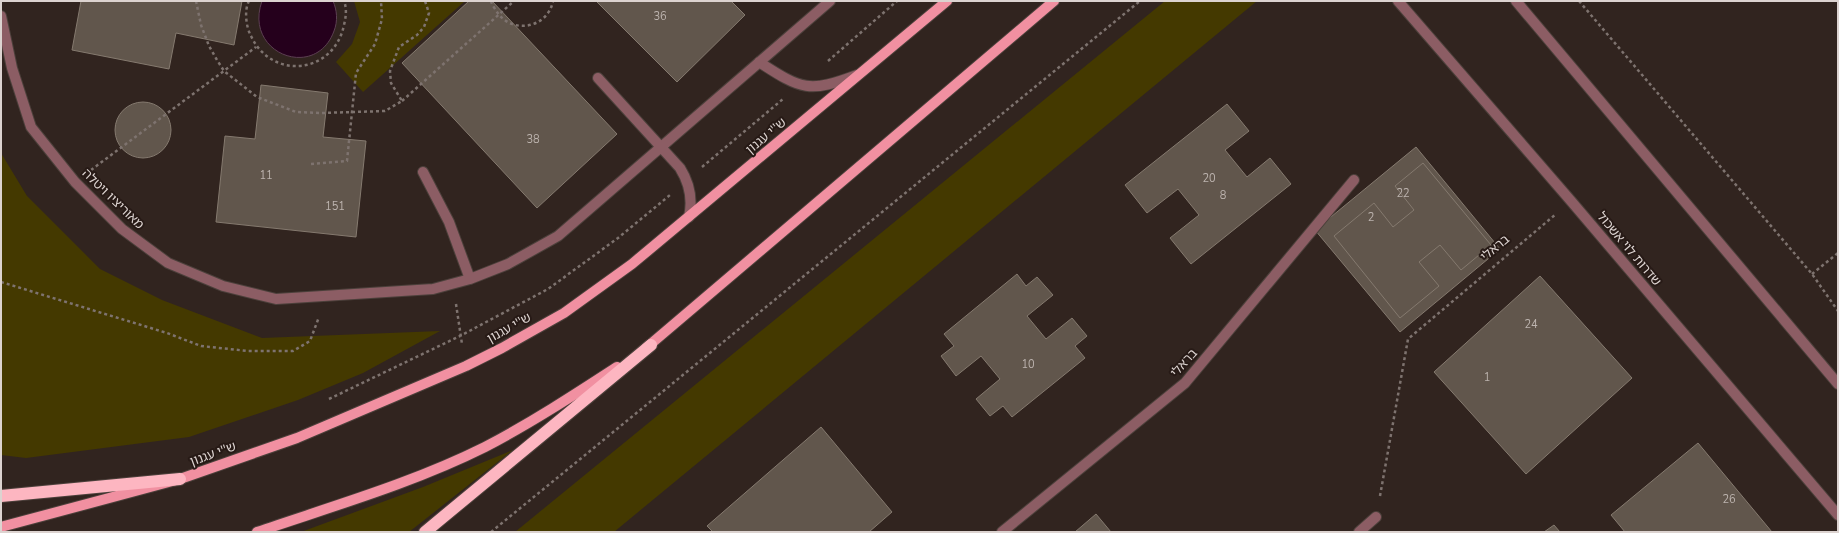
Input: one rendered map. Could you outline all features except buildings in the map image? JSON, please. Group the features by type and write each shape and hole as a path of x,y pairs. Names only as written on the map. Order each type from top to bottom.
{"highway":[{"path":"425,532 651,345"},
{"path":"1,496 180,480"}],"main road":[{"name":"ש''י עגנון","path":"1,527 180,480 297,438 466,366 564,313 632,264 947,1"},
{"path":"257,532 416,477 484,447 546,413 651,345 1054,1"}],"street":[{"name":"מאוריציו ויטלה","path":"1,16 12,68 31,127 75,182 122,229 168,263 223,286 276,299 433,289 470,279 508,264 558,236 830,1"},
{"name":"שדרות לוי אשכול","path":"1398,1 1571,201 1838,515"},
{"path":"1516,1 1838,384"},
{"path":"759,62 784,79 800,86 814,87 831,85 859,74"},
{"path":"598,78 660,148 680,168 687,180 692,204 689,217"},
{"path":"423,172 449,222 470,279"},
{"name":"בראלי","path":"1002,532 1185,382 1354,180"},
{"path":"1359,532 1376,517"}],"path":[{"path":"196,1 201,25 209,46 224,71 257,97 296,112 385,111 402,101 514,1"},
{"path":"249,1 246,6 248,30 256,47 266,58 282,65 299,67 310,65 325,58 342,38 346,13 344,1"},
{"path":"311,164 347,161 356,73 375,44 382,19 381,1"},
{"path":"402,101 391,83 390,71 399,47 417,35 424,27 429,13 425,1"},
{"path":"491,1 499,15 507,23 526,26 537,23 543,19 550,10 553,1"},
{"path":"491,532 1140,1"},
{"path":"1579,1 1812,274 1838,311"},
{"path":"75,182 256,47"},
{"name":"בראלי","path":"1376,517 1408,339 1571,201"},
{"path":"1812,274 1838,253"},
{"path":"1,282 167,333 201,346 248,351 293,351 310,341 327,296"},
{"path":"453,283 466,366"}],"shaded area":[{"path":"262,1 333,1 336,16 334,31 325,46 312,55 298,57 284,55 272,47 263,35 259,20"},
{"path":"354,1 465,1 363,92 336,62 352,44 360,22"},
{"path":"1165,1 1257,1 614,532 515,532"},
{"path":"1,153 27,196 100,269 162,300 262,338 440,331 363,373 298,400 189,437 26,458 1,455"},
{"path":"513,450 409,532 301,532 423,487"}]}
